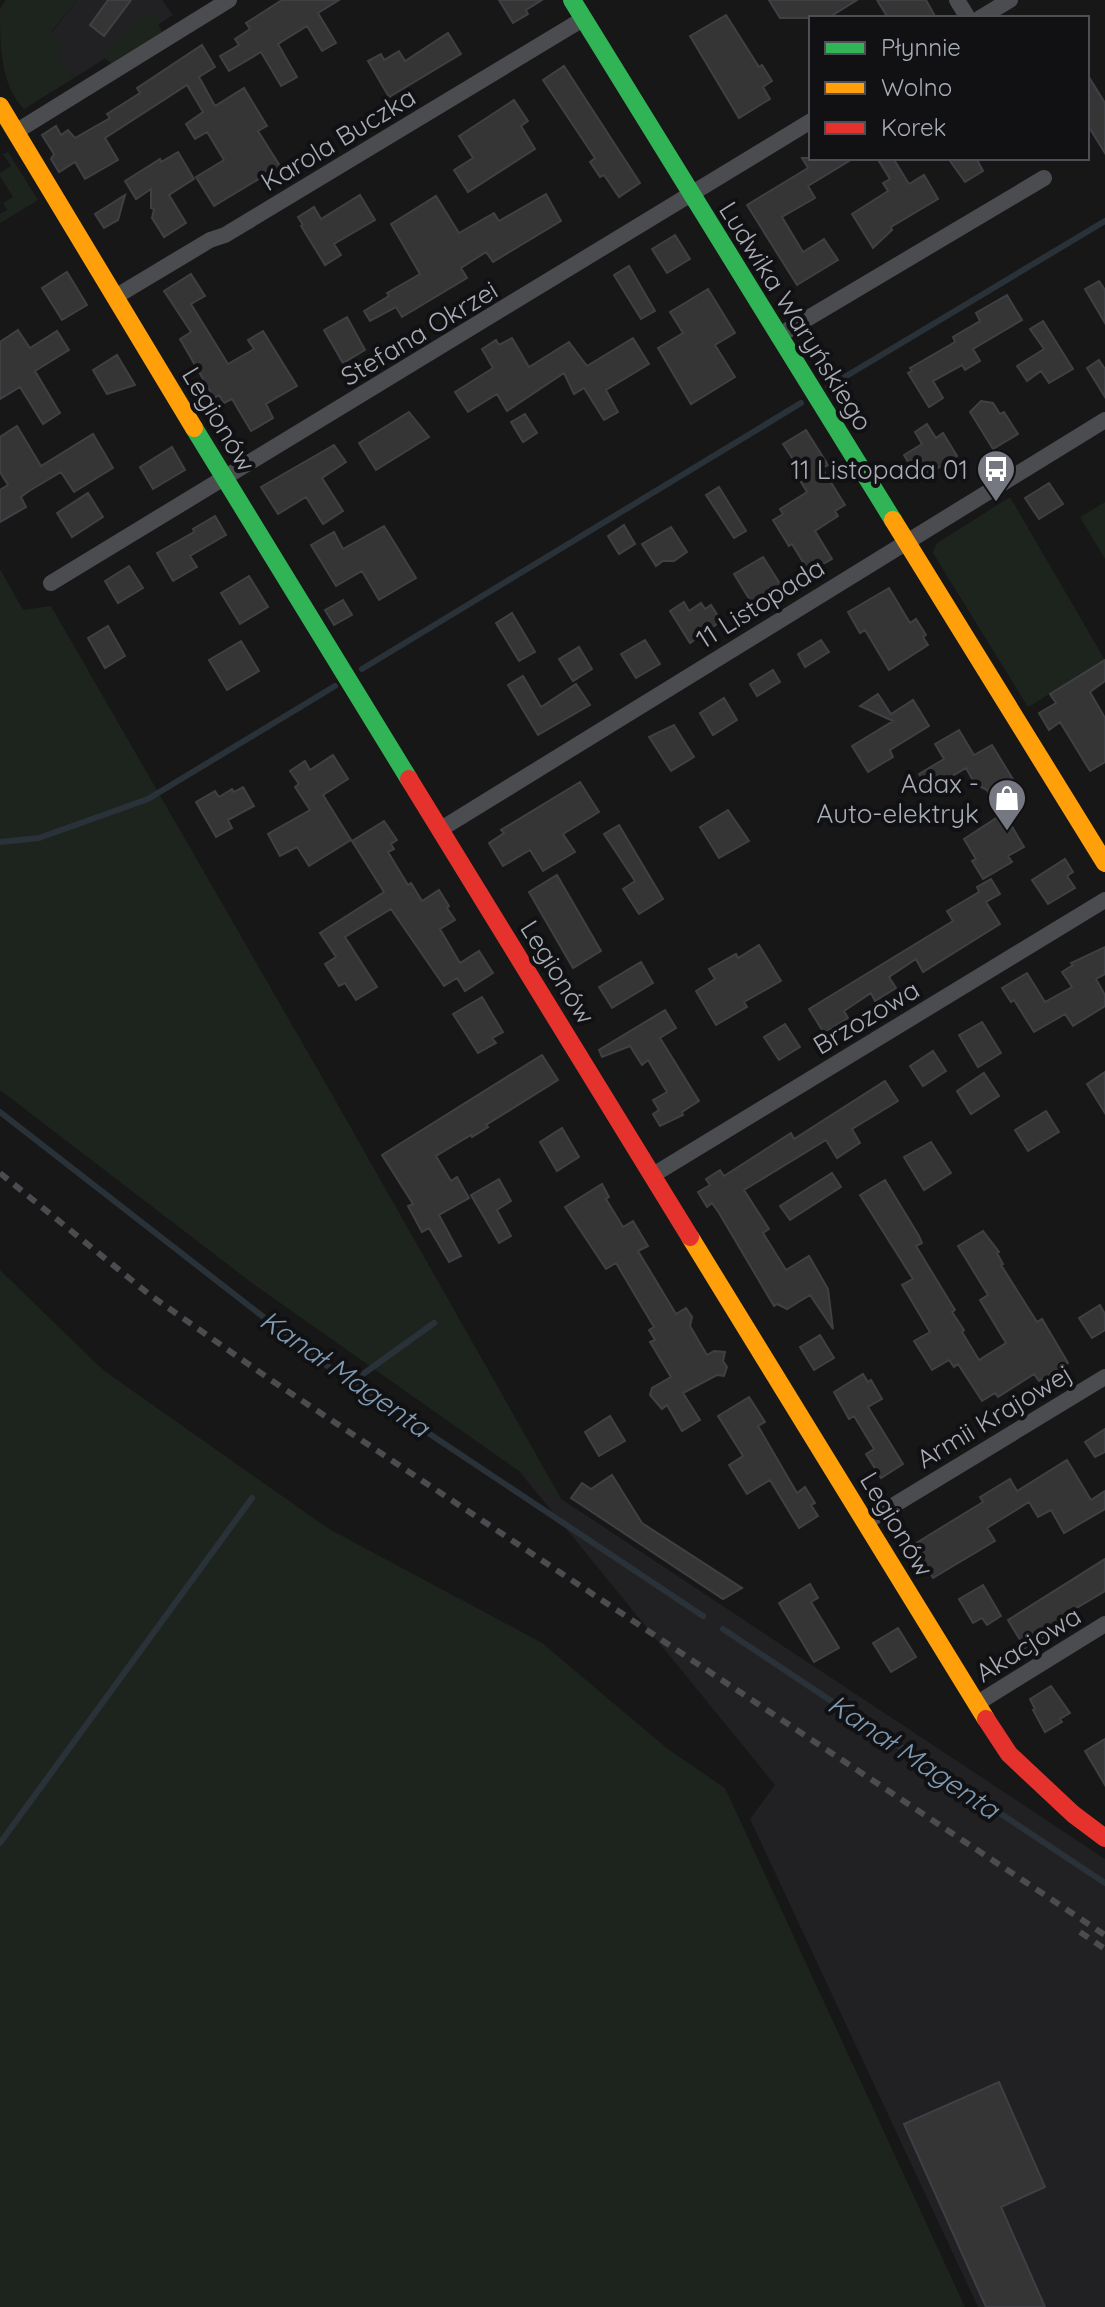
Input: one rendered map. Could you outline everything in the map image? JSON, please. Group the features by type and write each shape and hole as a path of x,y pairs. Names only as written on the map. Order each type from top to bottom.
{"street":[{"path":"17,131 229,0"},
{"name":"Ludwika Waryńskiego","path":"572,0 1105,863"},
{"path":"983,16 1010,0"},
{"name":"Karola Buczka","path":"115,297 210,240 225,235 583,19"},
{"name":"Legionów","path":"0,106 225,479 976,1704 1009,1754 1073,1814 1105,1838"},
{"name":"Stefana Okrzei","path":"51,583 809,122"},
{"path":"778,336 1044,178"},
{"name":"11 Listopada","path":"441,829 1105,420"},
{"name":"Brzozowa","path":"653,1175 1105,900"},
{"name":"Armii Krajowej","path":"866,1522 1105,1377"},
{"name":"Akacjowa","path":"976,1704 1105,1624"}],"shaded area":[{"path":"6,0 77,0 52,31 64,45 55,51 74,78 24,109 10,88 3,63 0,8"},
{"path":"77,0 162,0 173,15 74,78 54,51 52,32"},
{"path":"146,12 154,15 162,32 111,63 103,57 123,33"},
{"path":"8,152 38,200 0,223 0,214 7,210 3,203 13,197 0,176 11,166 3,154"},
{"path":"1010,497 1105,660 1028,707 933,553 936,544"},
{"path":"1105,502 1105,559 1080,517"},
{"path":"0,569 23,610 51,606 563,1502 252,1283 0,1090"},
{"path":"0,1270 103,1370 329,1529 542,1643 669,1750 725,1788 965,2307 0,2307"},
{"path":"519,1471 1105,1859 1105,2307 978,2307 750,1819 775,1785"}],"building":[{"path":"108,0 131,0 104,36 90,25"},
{"path":"282,0 339,0 318,13 336,43 322,51 307,26 278,44 297,77 281,86 261,52 229,71 220,56 239,45 235,39 250,29 246,23"},
{"path":"499,0 542,0 513,23"},
{"path":"769,0 857,0 831,16 780,18"},
{"path":"877,0 926,0 935,16 887,16"},
{"path":"726,15 759,67 762,65 772,81 763,87 770,99 739,118 690,36"},
{"path":"448,33 461,54 389,97 368,61 381,54 384,60 399,51 405,61"},
{"path":"202,45 215,67 199,77 215,106 244,88 267,126 258,131 280,166 214,206 196,177 224,160 207,132 195,139 186,124 203,112 187,85 105,138 118,160 85,179 75,162 59,172 51,159 54,154 42,135 56,126 61,135 68,130 75,138 110,118 107,114 140,93 137,88"},
{"path":"564,66 640,183 619,197 604,175 600,177 590,162 595,158 543,80"},
{"path":"1089,77 1105,103 1105,153 1089,127"},
{"path":"514,100 528,121 521,126 535,149 468,192 454,170 473,158 459,136"},
{"path":"178,152 194,179 169,195 186,223 164,237 152,218 151,189 136,199 125,181 160,159 161,162"},
{"path":"802,158 851,160 808,186 815,198 782,217 803,252 824,239 838,260 797,285 747,205 808,168"},
{"path":"878,160 894,160 909,184 924,175 938,199 891,227 892,230 873,248 852,214 888,191 883,183 890,179"},
{"path":"949,160 977,160 983,171 965,182"},
{"path":"546,194 561,221 493,262 486,252 461,268 467,278 402,317 396,307 370,321 364,311 420,274 391,224 436,196 459,233 494,213 499,221"},
{"path":"125,195 118,220 104,228 95,214"},
{"path":"360,195 375,220 334,244 341,255 325,265 298,217 314,207 321,219"},
{"path":"675,235 690,259 667,273 652,249"},
{"path":"629,266 655,311 641,319 614,275"},
{"path":"67,272 87,305 62,320 42,288"},
{"path":"191,274 205,296 191,304 228,364 254,349 248,340 263,331 297,386 266,404 273,418 251,431 232,399 224,403 219,395 214,398 180,339 191,332 164,291"},
{"path":"1099,281 1105,290 1105,323 1085,289"},
{"path":"708,289 735,333 715,345 735,377 691,404 658,348 683,333 670,312"},
{"path":"1007,295 1022,320 973,349 980,361 965,370 962,365 933,381 943,398 929,407 908,373 912,371 910,368 955,342 953,337 980,321 976,313"},
{"path":"347,317 365,350 343,363 324,330"},
{"path":"1043,321 1073,369 1049,383 1041,371 1027,381 1017,366 1044,349 1030,329"},
{"path":"18,330 30,348 57,331 69,350 35,371 60,413 43,424 20,387 0,399 0,342"},
{"path":"512,338 529,367 569,342 587,366 633,338 649,364 606,390 618,412 604,420 584,388 574,394 564,373 507,411 497,394 468,412 455,392 493,368 482,349 496,340 499,345"},
{"path":"117,355 135,385 107,394 93,370"},
{"path":"1099,360 1105,369 1105,397 1087,368"},
{"path":"981,401 993,403 1000,414 1004,412 1018,434 993,449 970,412"},
{"path":"409,412 429,437 376,470 359,443"},
{"path":"525,414 537,433 523,442 511,422"},
{"path":"927,424 936,438 943,433 957,456 919,480 904,455 922,444 915,432"},
{"path":"17,426 41,466 93,434 113,468 74,492 61,472 21,497 26,507 0,522 0,490 8,485 0,472 0,437"},
{"path":"806,430 828,465 822,468 845,505 835,511 838,516 815,531 832,559 809,572 773,520 783,514 780,509 807,492 801,482 806,479 783,444"},
{"path":"334,445 346,462 322,478 343,511 323,524 306,497 278,514 261,487"},
{"path":"172,447 185,470 153,489 140,467"},
{"path":"1049,483 1063,504 1039,519 1025,498"},
{"path":"719,487 746,531 734,538 706,495"},
{"path":"88,493 103,517 72,537 57,513"},
{"path":"215,516 226,535 190,556 197,567 173,581 157,553"},
{"path":"624,525 635,544 619,554 608,536"},
{"path":"384,526 416,578 379,600 362,571 336,586 311,545 334,532 343,549"},
{"path":"671,527 687,552 674,561 663,561 656,566 642,544"},
{"path":"763,557 782,587 753,605 734,574"},
{"path":"129,566 143,588 118,603 105,581"},
{"path":"249,576 268,607 240,624 221,593"},
{"path":"889,588 910,623 916,619 928,645 889,670 865,630 860,633 848,612"},
{"path":"343,600 352,615 334,625 325,610"},
{"path":"684,602 689,611 701,603 705,609 711,605 721,621 690,643 670,611"},
{"path":"512,613 535,652 519,661 496,623"},
{"path":"108,626 125,656 105,668 88,638"},
{"path":"645,640 660,664 636,678 621,654"},
{"path":"821,640 829,652 805,667 798,654"},
{"path":"241,641 259,671 227,690 209,660"},
{"path":"579,647 592,669 573,681 559,659"},
{"path":"1105,660 1105,681 1090,692 1105,718 1105,762 1090,771 1060,722 1049,730 1039,713 1056,703 1050,694"},
{"path":"773,670 780,682 757,696 750,684"},
{"path":"523,676 541,707 576,684 590,705 538,735 508,685"},
{"path":"878,694 891,714 913,700 929,726 890,750 893,757 868,772 852,746 893,721 860,706"},
{"path":"724,698 737,720 713,735 700,713"},
{"path":"674,725 694,757 671,771 649,737"},
{"path":"959,730 974,755 992,745 1014,781 991,797 987,790 975,784 966,768 929,790 919,774 944,759 935,744"},
{"path":"333,755 348,779 323,795 351,840 309,866 297,847 280,856 268,834 310,810 295,787 299,784 290,771 305,761 310,770"},
{"path":"580,782 599,812 563,834 575,852 543,871 530,850 503,866 489,843 504,833 501,830"},
{"path":"243,787 254,806 228,820 232,828 216,837 196,802 215,791 219,797"},
{"path":"728,810 749,841 719,858 700,827"},
{"path":"1004,813 1024,847 1008,856 1012,862 983,879 964,839"},
{"path":"384,821 397,840 391,844 394,849 388,852 408,885 411,883 422,901 439,890 449,906 447,908 455,920 440,929 460,963 479,951 493,973 465,991 457,978 444,986 391,909 345,937 377,987 356,1000 345,983 339,986 325,964 336,957 320,933 384,892 352,841"},
{"path":"619,825 663,899 639,914 623,889 635,881 604,834"},
{"path":"1065,859 1073,872 1067,876 1075,888 1048,904 1032,880"},
{"path":"557,875 601,951 573,968 529,892"},
{"path":"991,879 1000,894 986,902 1000,924 923,972 916,959 889,977 896,988 875,1001 871,993 844,1011 848,1018 824,1033 809,1009 953,921 947,911 979,892 977,887"},
{"path":"759,945 781,981 744,1002 747,1007 716,1025 696,991 715,979 709,969 736,954 738,958"},
{"path":"1105,947 1105,974 1096,979 1105,995 1105,1006 1073,1026 1065,1014 1034,1032 1014,1000 1011,1002 1002,988 1027,973 1045,1002 1072,987 1062,972 1073,965 1071,963"},
{"path":"641,962 653,983 612,1008 599,987"},
{"path":"482,997 503,1032 492,1038 496,1043 478,1053 453,1014"},
{"path":"665,1010 676,1028 660,1038 699,1101 682,1112 683,1115 660,1126 653,1114 659,1110 653,1100 667,1092 648,1060 642,1065 630,1046 602,1057 599,1050"},
{"path":"982,1022 1001,1053 978,1067 959,1035"},
{"path":"785,1024 800,1047 779,1060 764,1037"},
{"path":"933,1051 946,1071 923,1086 910,1066"},
{"path":"542,1055 558,1080 472,1137 436,1156 451,1181 457,1177 469,1198 439,1215 461,1256 449,1262 429,1228 422,1232 408,1206 413,1204 382,1155"},
{"path":"1105,1072 1105,1113 1087,1084"},
{"path":"984,1073 999,1096 971,1114 957,1091"},
{"path":"885,1081 898,1101 852,1129 860,1143 837,1158 826,1140 744,1190 769,1229 763,1233 786,1270 809,1256 828,1289 833,1329 810,1295 787,1309 777,1304 774,1306 719,1213 712,1203 707,1207 698,1192 710,1185 706,1179 720,1170 724,1176 791,1133 794,1139"},
{"path":"1046,1111 1059,1132 1028,1151 1015,1130"},
{"path":"562,1128 579,1157 557,1171 540,1142"},
{"path":"931,1142 951,1173 924,1190 904,1157"},
{"path":"832,1173 841,1187 790,1220 780,1206"},
{"path":"499,1179 511,1201 497,1210 511,1236 499,1243 471,1195"},
{"path":"885,1180 919,1236 922,1243 916,1246 955,1310 952,1312 979,1360 1006,1343 980,1300 988,1295 958,1246 983,1231 999,1252 1001,1265 1037,1322 1042,1319 1068,1363 1039,1381 1034,1374 998,1397 995,1393 982,1401 958,1364 954,1367 949,1360 932,1370 914,1341 930,1332 902,1285 913,1279 860,1195"},
{"path":"602,1184 609,1197 606,1199 623,1227 633,1221 648,1246 638,1251 676,1314 686,1308 692,1317 690,1326 707,1355 714,1351 725,1352 723,1361 727,1367 724,1376 717,1375 683,1393 700,1420 682,1431 667,1405 662,1409 650,1395 652,1388 671,1377 650,1342 655,1340 649,1330 654,1327 616,1263 606,1269 565,1207"},
{"path":"1100,1305 1105,1314 1105,1330 1092,1338 1079,1318"},
{"path":"820,1335 834,1358 814,1370 800,1347"},
{"path":"863,1374 868,1382 871,1380 882,1399 868,1407 903,1464 881,1478 866,1454 874,1449 854,1416 849,1419 834,1392"},
{"path":"749,1397 765,1422 758,1426 797,1493 805,1487 815,1503 811,1505 818,1516 799,1528 770,1480 747,1494 729,1465 743,1456 718,1416"},
{"path":"610,1416 625,1441 599,1456 585,1432"},
{"path":"1105,1429 1105,1452 1095,1457 1085,1442"},
{"path":"1067,1460 1091,1500 1105,1491 1105,1509 1064,1533 1051,1510 1038,1517 1029,1502 987,1528 995,1541 933,1578 913,1545 983,1502 980,1497 1010,1479 1017,1491"},
{"path":"612,1475 642,1523 742,1588 723,1599 571,1498 582,1483 591,1489"},
{"path":"1105,1559 1105,1591 1075,1609 1076,1612 1046,1630 1048,1634 1025,1648 1008,1620"},
{"path":"810,1584 818,1598 811,1602 839,1648 814,1662 779,1603"},
{"path":"983,1585 1001,1616 987,1625 982,1618 973,1623 959,1599"},
{"path":"898,1628 916,1657 891,1672 873,1643"},
{"path":"1051,1686 1070,1713 1045,1732 1030,1699"},
{"path":"1105,1739 1105,1785 1085,1751"},
{"path":"999,2082 1045,2187 1001,2207 1045,2307 986,2307 904,2124"}],"waterway":[{"path":"828,387 1105,221"},
{"path":"362,669 801,403"},
{"path":"0,842 39,838 148,799 335,686"},
{"name":"Kanał Magenta","path":"0,1112 320,1361 703,1616"},
{"path":"352,1382 434,1323"},
{"path":"0,1843 252,1498"},
{"name":"Kanał Magenta","path":"723,1629 1105,1883"}],"railway":[{"path":"0,1173 150,1295 268,1378 1105,1935"},
{"path":"1080,1932 1105,1949"}],"traffic: fast":[{"path":"572,0 893,520"},
{"path":"194,428 409,779"}],"traffic: slow":[{"path":"0,106 194,428"},
{"path":"893,520 1105,863"},
{"path":"690,1237 986,1719"}],"traffic: jam":[{"path":"409,779 690,1237"},
{"path":"986,1719 1009,1754 1073,1814 1105,1838"}],"place":[{"name":"11 Listopada 01","path":"996,503"},
{"name":"Adax - Auto-elektryk","path":"1007,832"}]}
